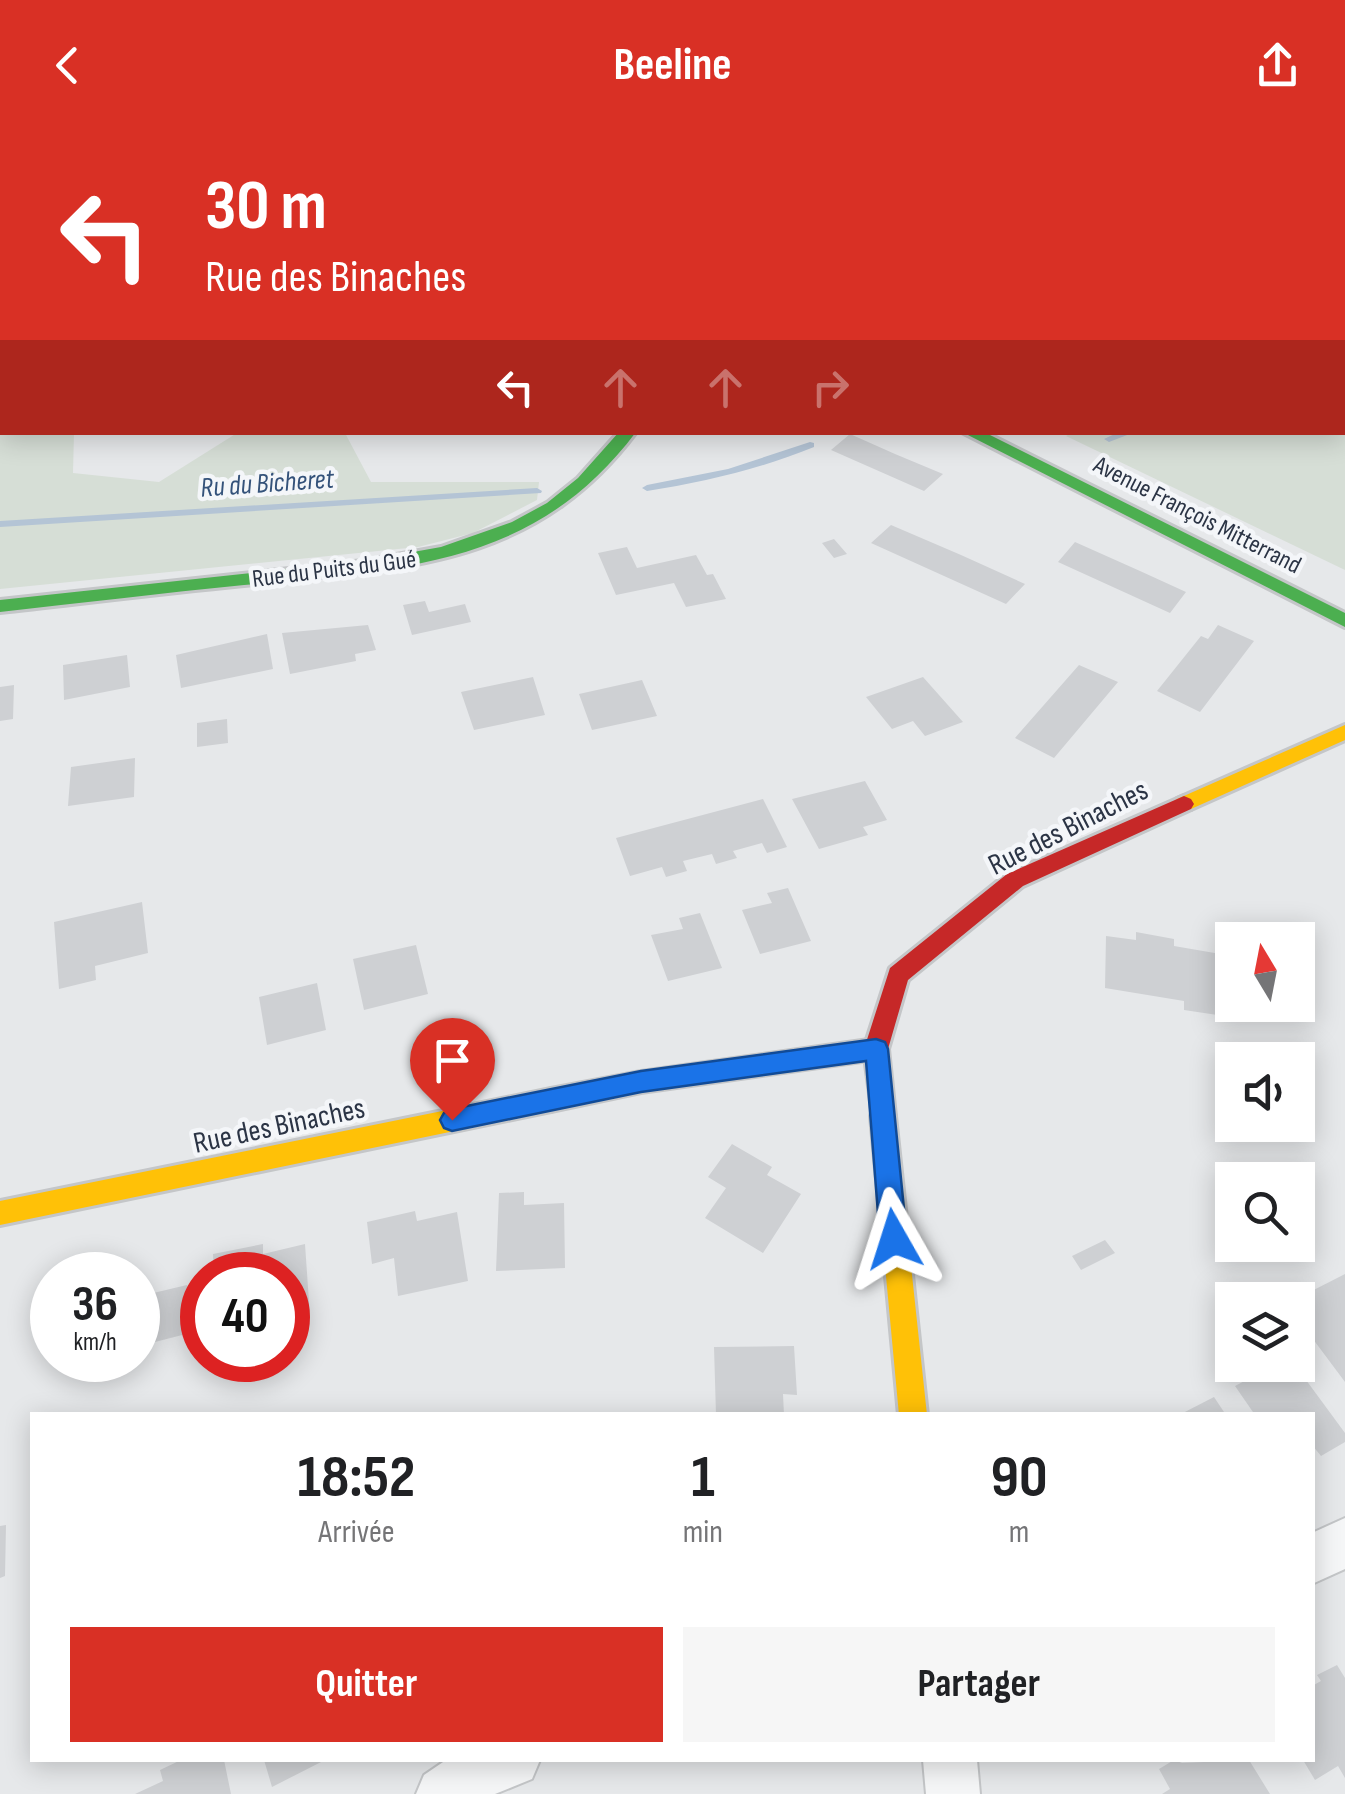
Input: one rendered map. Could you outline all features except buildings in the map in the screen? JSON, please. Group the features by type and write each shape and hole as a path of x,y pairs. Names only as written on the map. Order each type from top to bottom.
{"street":[{"name":"Rue du Puits du Gué","path":"0,606 423,558 500,535 562,499 613,456 626,435"},
{"name":"Avenue François Mitterrand","path":"976,435 1345,621"},
{"name":"Rue des Binaches","path":"0,1214 641,1082 876,1049 898,976 950,929 1015,880 1345,732"},
{"path":"876,1049 913,1412"},
{"path":"1315,1558 1345,1542"},
{"path":"443,1794 458,1782 508,1762"},
{"path":"950,1762 953,1794"}],"shaded area":[{"path":"0,435 74,435 73,473 159,482 234,435 346,435 371,482 539,482 537,500 473,533 418,547 0,589"},
{"path":"1345,435 1345,570 1066,436"}],"waterway":[{"name":"Ru du Bicheret","path":"1109,439 1121,435"},
{"name":"Ru du Bicheret","path":"647,488 730,472 810,445"},
{"name":"Ru du Bicheret","path":"0,524 537,491"}],"traffic: fast":[{"path":"0,606 363,567 443,552 518,526 553,507 584,482 625,435"},
{"path":"976,435 1345,621"},
{"path":"551,1100 641,1082 876,1049"}],"traffic: slow":[{"path":"1184,804 1345,732"},
{"path":"0,1213 551,1100"},
{"path":"883,1116 913,1412"}],"traffic: jam":[{"path":"883,1116 876,1049 898,975 1015,880 1184,804"}],"route":[{"path":"452,1120 641,1082 876,1049 894,1239"}]}
